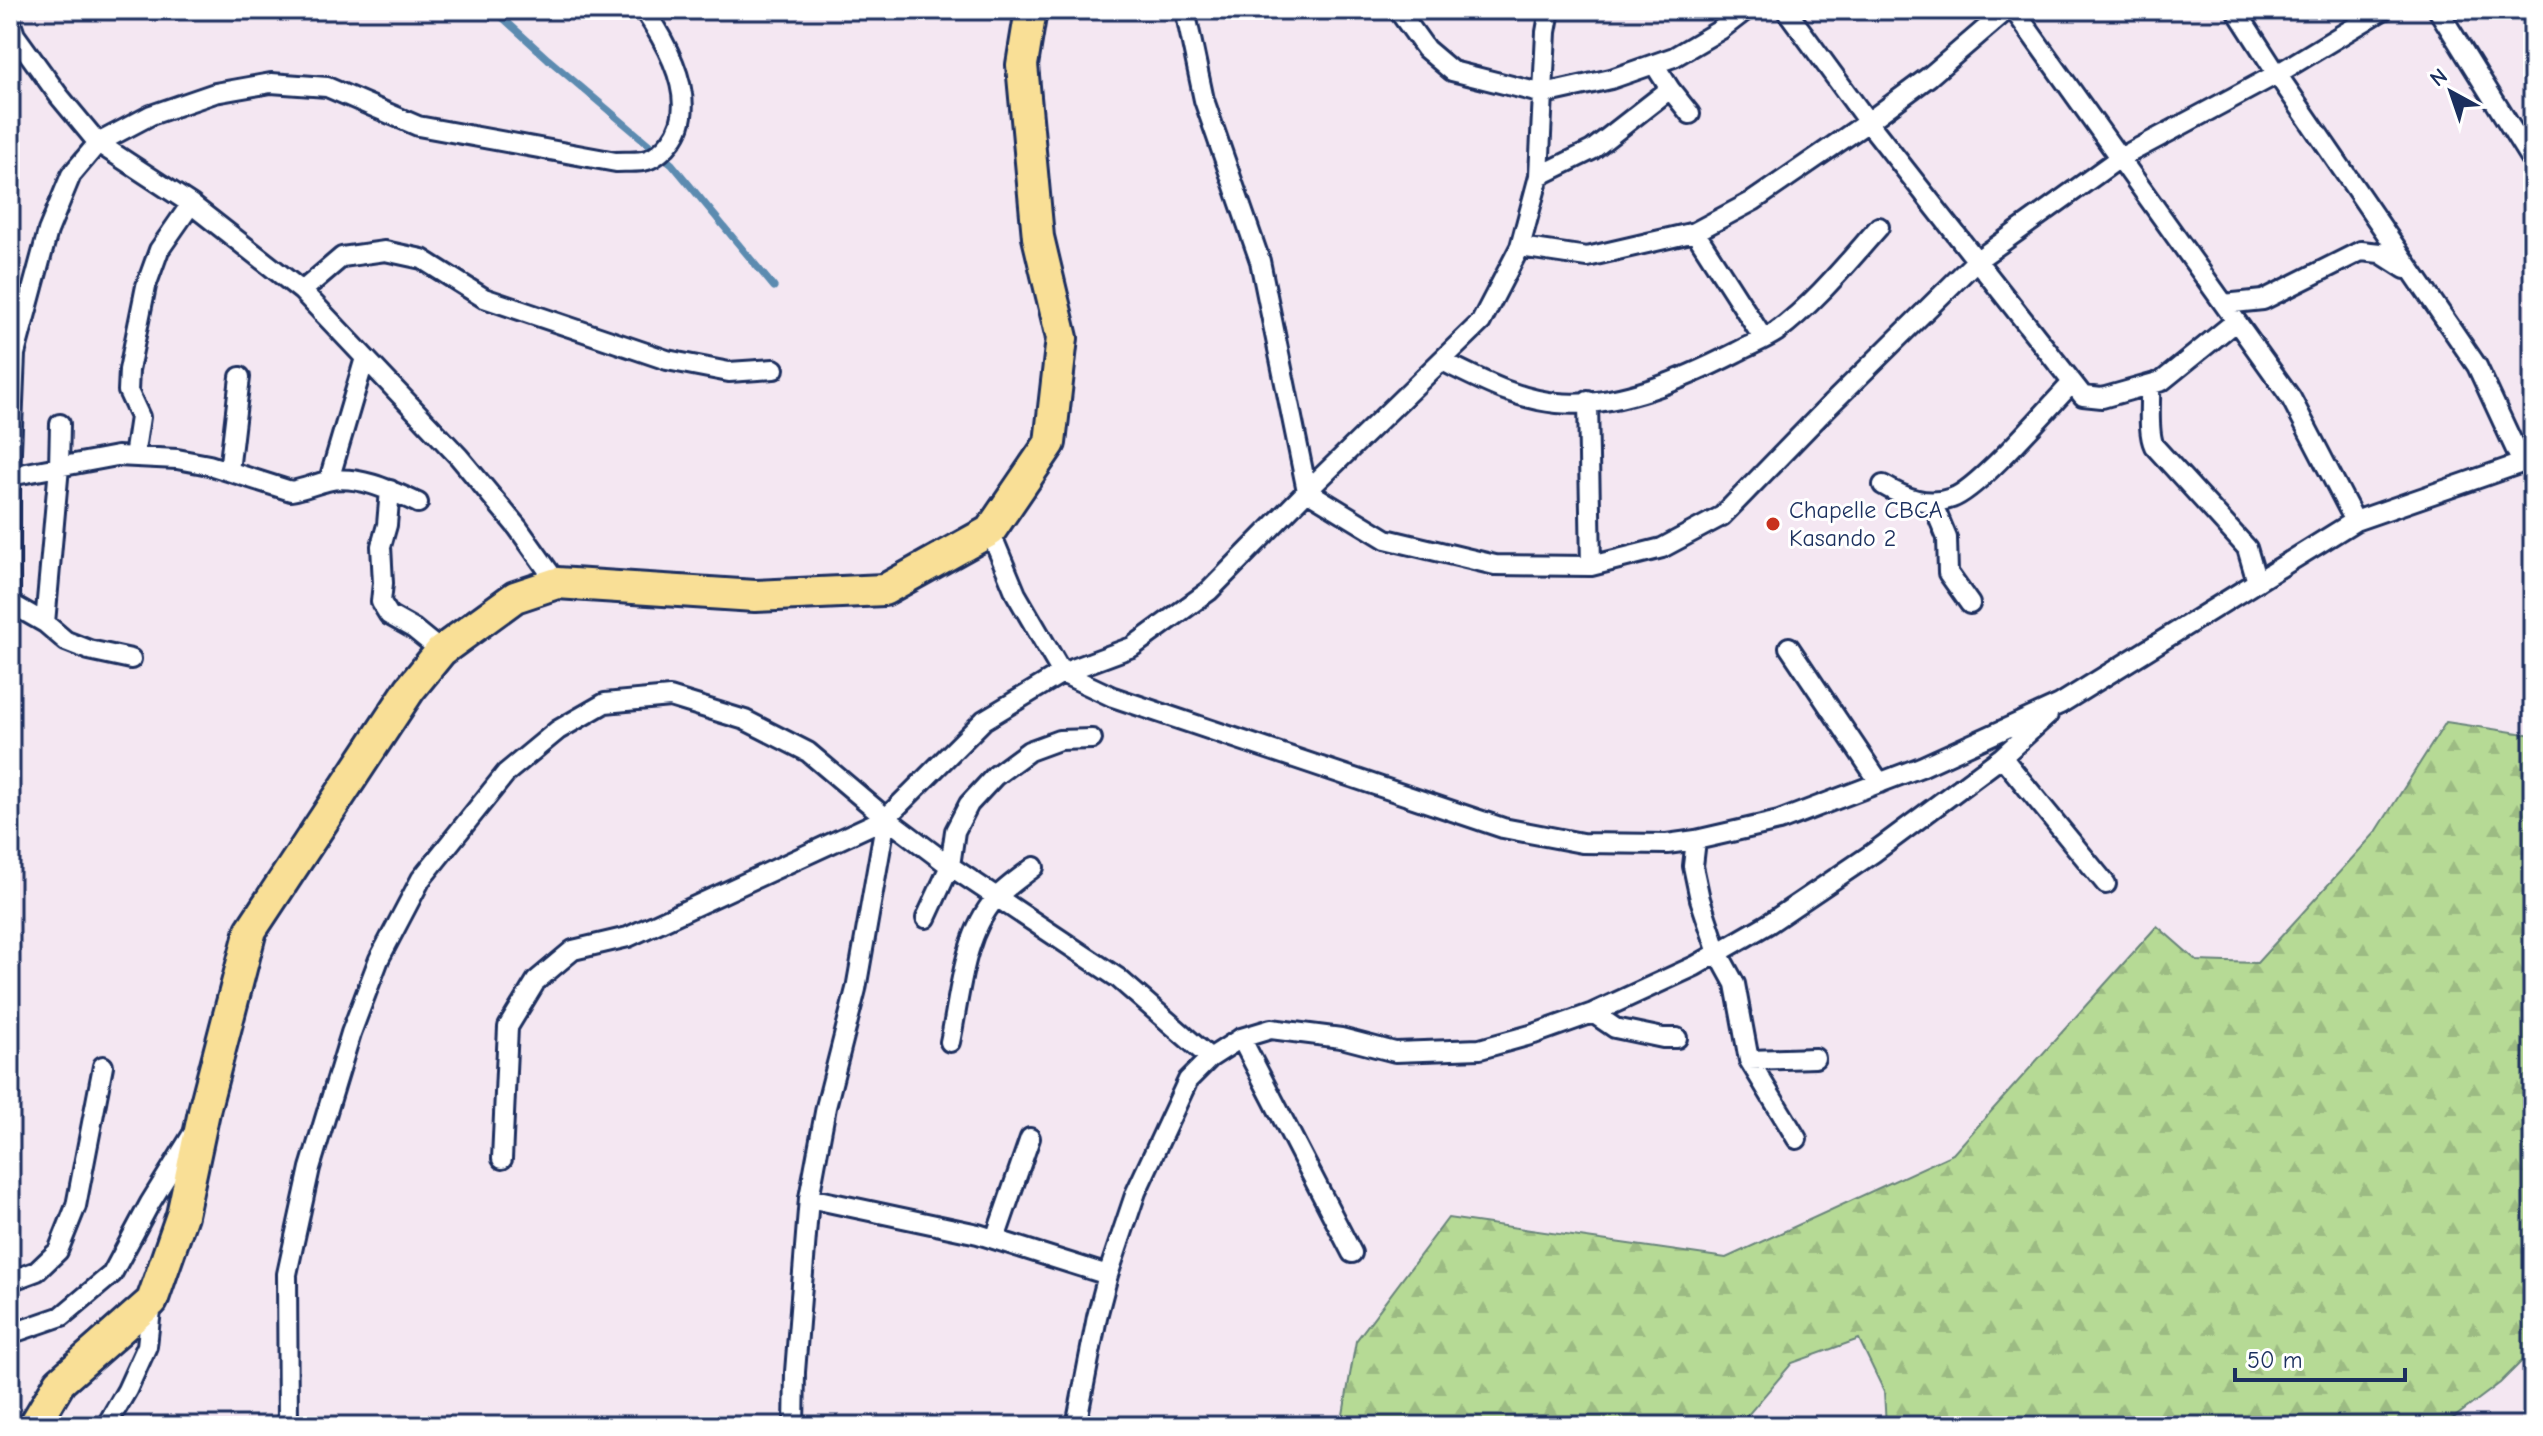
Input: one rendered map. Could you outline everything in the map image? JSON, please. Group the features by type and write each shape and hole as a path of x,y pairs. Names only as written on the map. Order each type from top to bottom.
{"highway":[{"path":"34,1426 60,1382 152,1301 182,1215 205,1107 251,930 410,689 441,651 515,597 557,583 755,596 884,590 990,531 1050,443 1062,338 1038,237 1035,206 1022,65 1031,10"}],"street":[{"path":"10,594 10,476 15,354 48,231 71,175 98,143 151,115 215,93 271,83 327,87 418,126 616,162 649,160 666,147 679,131 682,99 679,78 656,28 644,10"},
{"path":"1185,10 1204,100 1260,261 1307,491 1386,539 1495,565 1591,566 1662,548 1722,516 1976,261 2118,159 2277,74 2383,10"},
{"path":"1398,10 1426,49 1452,71 1544,94 1611,79 1674,57 1720,30 1746,10"},
{"path":"502,1159 508,1027 536,981 573,950 628,937 886,818 984,720 1062,673 1132,647 1209,591 1481,322 1520,247 1539,176 1546,32 1550,10"},
{"path":"1786,10 1868,122 2083,396 2102,398 2162,381 2236,321"},
{"path":"1520,247 1587,257 1695,232 1753,201 1868,122 1930,76 2007,10"},
{"path":"2014,10 2291,398 2355,521"},
{"path":"990,531 1016,594 1062,673 1113,697 1503,828 1582,843 1667,844 1696,840 1779,821 1921,767 2060,704 2355,521 2528,463 2477,366 2236,10"},
{"path":"2438,10 2533,163"},
{"path":"10,20 15,35 98,143 191,204 302,291 459,457 518,528 557,583"},
{"path":"1654,64 1690,114"},
{"path":"1539,176 1592,150 1670,89"},
{"path":"134,457 140,417 128,391 129,370 146,286 159,250 191,204"},
{"path":"1442,361 1510,393 1558,403 1617,399 1665,385 1775,333 1832,281 1879,227"},
{"path":"1695,232 1763,338"},
{"path":"302,291 342,257 385,251 422,259 484,298 667,360 729,372 774,369"},
{"path":"2224,304 2263,300 2361,251 2380,253 2416,277"},
{"path":"329,480 365,358"},
{"path":"229,471 240,377"},
{"path":"1883,485 1912,499 1932,502 1955,497 1978,481 2072,383"},
{"path":"2150,385 2152,416 2149,435 2154,446 2247,548 2257,582"},
{"path":"1588,401 1591,566"},
{"path":"45,623 60,424"},
{"path":"10,476 117,456 177,459 229,471 291,491 329,480 357,481 390,490 418,503"},
{"path":"390,490 387,525 381,546 381,602 389,615 414,629 441,651"},
{"path":"1932,502 1947,538 1948,573 1970,604"},
{"path":"10,603 45,623 66,641 89,650 131,659"},
{"path":"1789,647 1880,783"},
{"path":"288,1426 287,1274 310,1168 351,1033 379,959 421,879 506,773 558,730 605,703 670,697 745,720 808,752 886,818 950,866 1118,978 1210,1058"},
{"path":"1076,1426 1097,1317 1136,1192 1188,1080 1210,1058 1241,1038 1271,1029 1341,1038 1395,1052 1480,1049 1593,1013 1695,966 1768,924 1873,853 2002,757 2060,704"},
{"path":"926,918 950,866 955,831 969,804 995,776 1029,751 1059,740 1092,739"},
{"path":"2002,757 2106,884"},
{"path":"794,1426 795,1372 809,1198 826,1107 856,989 886,818"},
{"path":"1696,840 1693,866 1700,899 1718,953 1735,984 1749,1060 1797,1139"},
{"path":"950,1042 969,950 986,911 997,897 1034,867"},
{"path":"1593,1013 1615,1028 1677,1038"},
{"path":"1241,1038 1352,1253"},
{"path":"1749,1060 1815,1058"},
{"path":"10,1281 37,1271 58,1251 76,1206 103,1066"},
{"path":"10,1334 62,1316 112,1274 150,1203 190,1139 205,1107"},
{"path":"995,1239 1030,1138"},
{"path":"809,1198 995,1239 1108,1275"},
{"path":"106,1426 147,1346 152,1301"}],"green space":[{"path":"2446,722 2533,735 2533,1350 2500,1383 2443,1426 1886,1426 1884,1391 1859,1339 1792,1363 1741,1426 1341,1426 1356,1341 1448,1218 1726,1258 1953,1154 2157,926 2197,961 2257,963 2376,832"}],"waterway":[{"path":"494,10 672,164 774,287"}],"place":[{"name":"Chapelle CBCA Kasando 2","path":"1773,524"}]}
